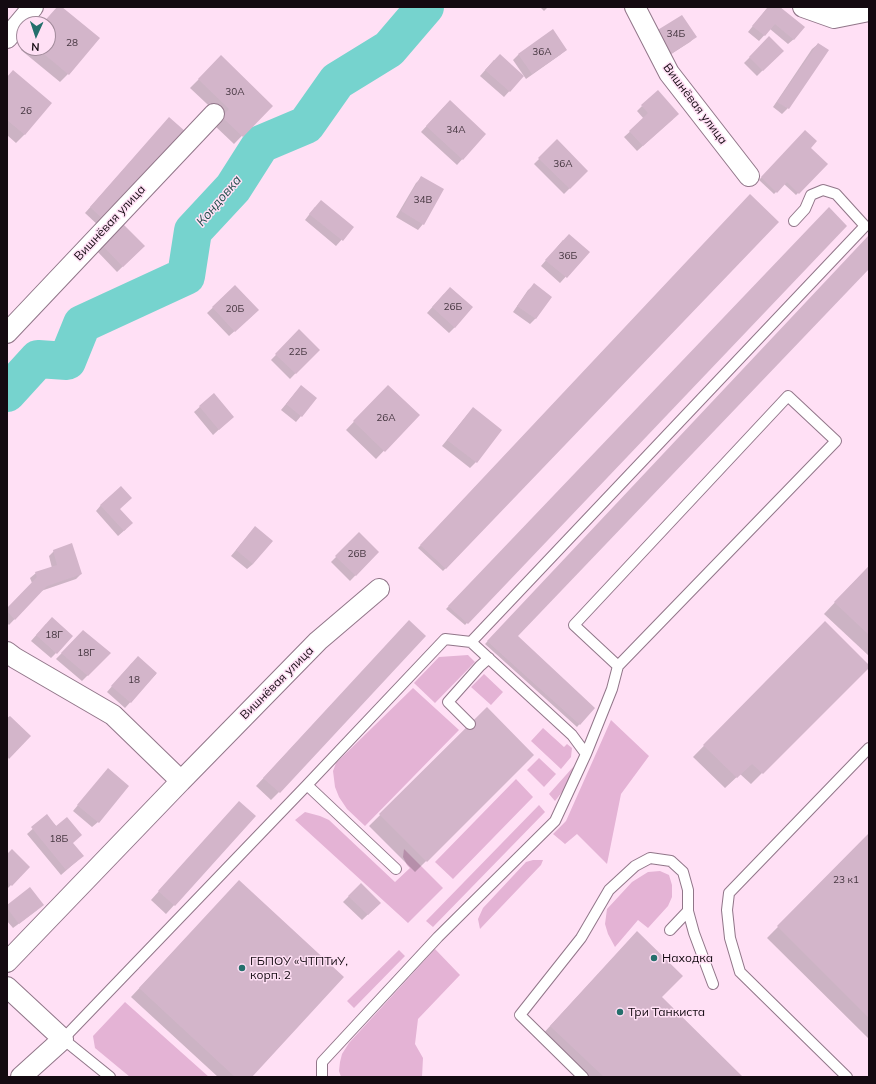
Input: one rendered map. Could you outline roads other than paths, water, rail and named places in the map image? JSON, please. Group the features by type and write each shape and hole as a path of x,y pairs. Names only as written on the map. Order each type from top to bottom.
{"street":[{"path":"7,38 33,7"},
{"name":"Вишнёвая улица","path":"635,7 669,73 749,176"},
{"path":"803,7 834,18 869,12"},
{"name":"Вишнёвая улица","path":"7,333 214,114"},
{"name":"Вишнёвая улица","path":"7,962 318,641 379,590"},
{"path":"7,652 14,658 112,715 181,781"},
{"path":"7,987 63,1039 21,1077"}],"lane":[{"path":"471,642 864,226 836,194 823,190 811,195 805,209 794,221"},
{"path":"322,1077 322,1062 438,937 555,821 586,754 612,689 618,666 836,441 788,396 574,625 618,666"},
{"path":"110,1077 63,1039 445,639 471,642 572,735 586,754"},
{"path":"470,724 448,702 489,658"},
{"path":"847,1077 740,972 730,938 727,910 729,893 869,748"},
{"path":"307,784 396,869"},
{"path":"583,1077 520,1015 581,938 609,890 635,866 650,858 671,861 683,872 688,890 688,911 713,984"},
{"path":"670,930 688,911"}],"waterway":[{"name":"Кондовка","path":"7,393 38,359 67,361 82,324 186,276 193,231 233,188 261,144 306,125 337,81 389,49 425,7"}],"place":[{"name":"Находка","path":"654,958"},
{"name":"ГБПОУ «ЧТПТиУ, корп. 2","path":"242,968"},
{"name":"Три Танкиста","path":"620,1012"}]}
